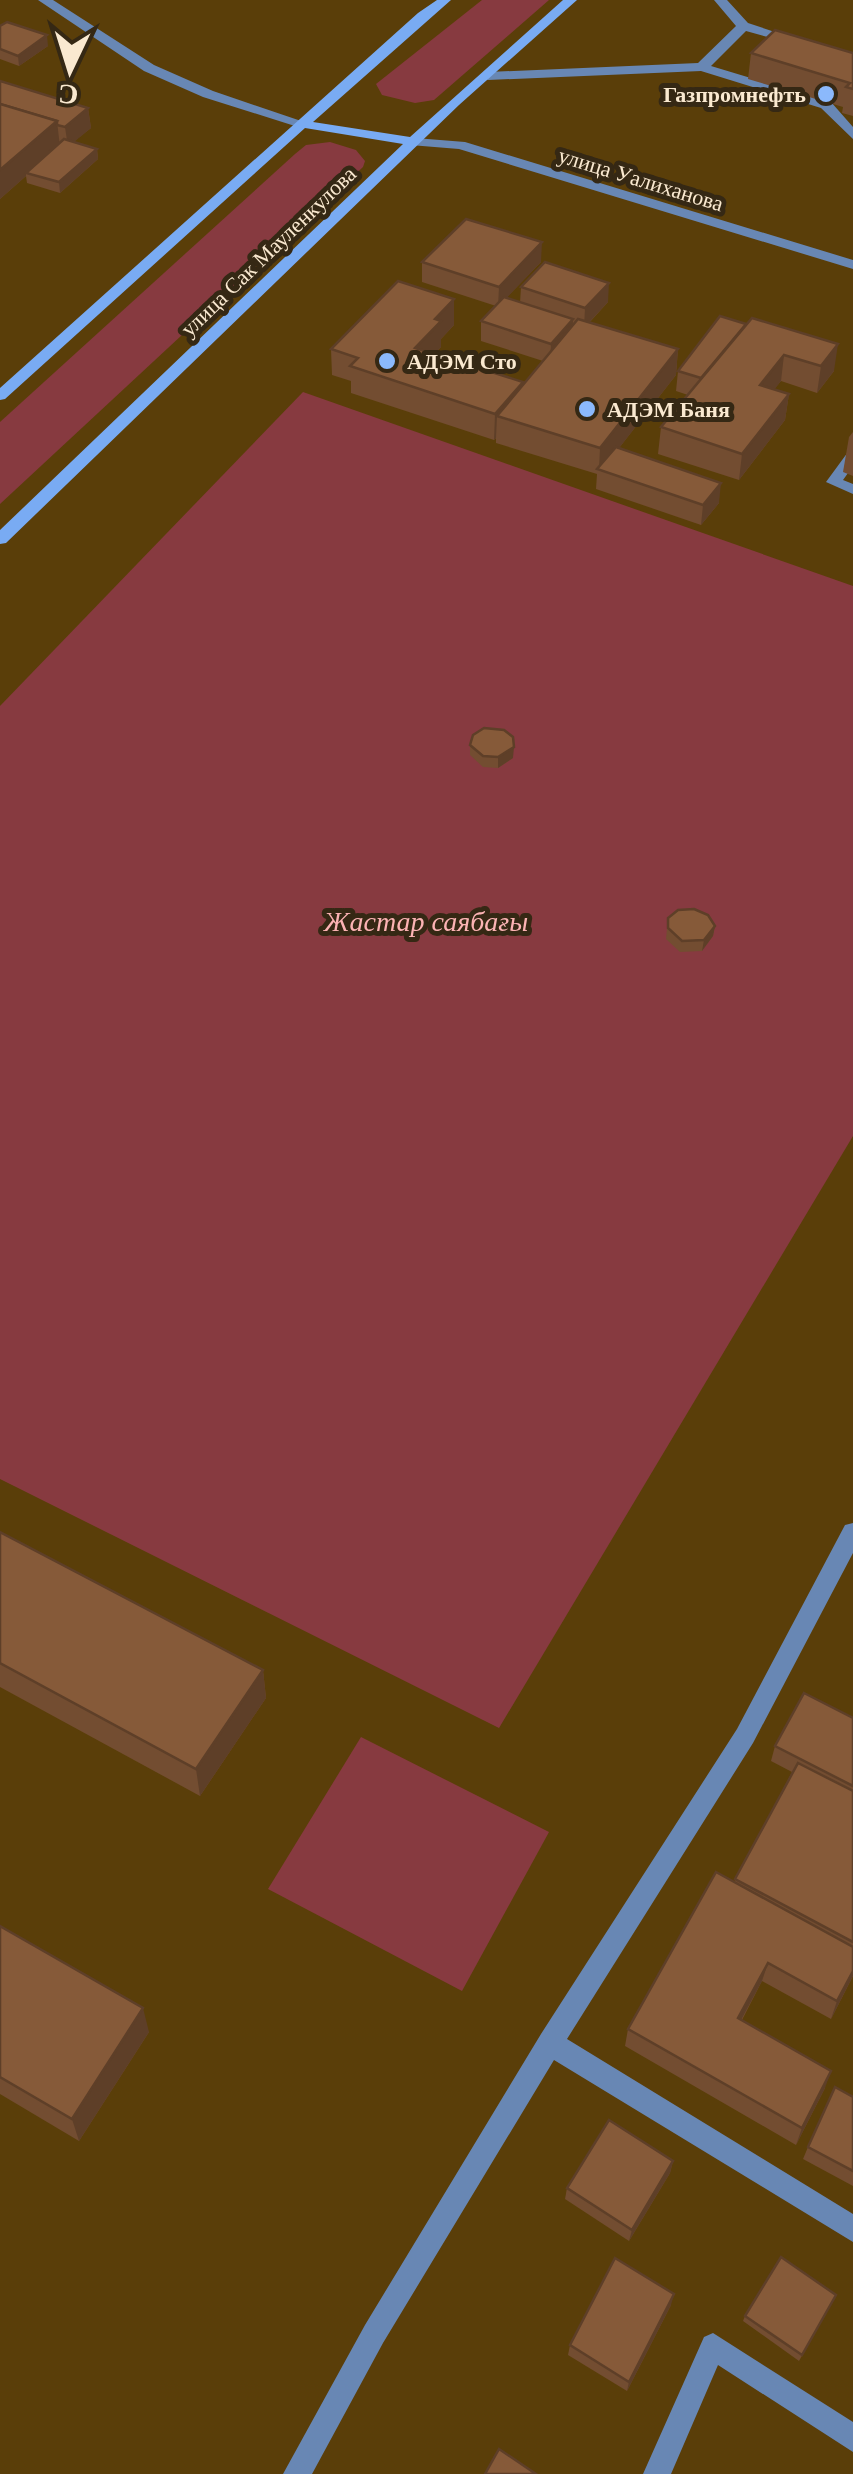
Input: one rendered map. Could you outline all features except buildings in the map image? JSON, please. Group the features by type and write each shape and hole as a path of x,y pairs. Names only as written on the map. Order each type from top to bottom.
{"main road":[{"path":"0,396 445,0"},
{"name":"улица Сак Мауленкулова","path":"0,539 454,102 571,0"},
{"path":"303,124 415,142"}],"street":[{"path":"44,0 150,68 208,94 303,124"},
{"path":"720,0 743,26 816,47"},
{"path":"702,67 743,26"},
{"path":"488,76 702,67 830,100 853,135"},
{"name":"улица Уалиханова","path":"415,142 460,145 853,265"},
{"path":"853,455 834,482 853,489"},
{"path":"297,2474 374,2334 550,2044 746,1736 853,1532"},
{"path":"550,2044 853,2229"},
{"path":"657,2474 714,2346 853,2438"}],"green space":[{"path":"482,0 549,0 434,100 415,103 382,95 376,84"},
{"path":"330,142 356,150 365,161 363,167 0,504 0,422 295,154 306,145"},
{"name":"Жастар саябағы","path":"303,392 853,586 853,1136 499,1728 0,1479 0,706"},
{"path":"361,1737 549,1832 462,1991 268,1889"}],"place":[{"name":"Газпромнефть","path":"826,94"},
{"name":"АДЭМ Сто","path":"387,361"},
{"name":"АДЭМ Баня","path":"587,409"}]}
